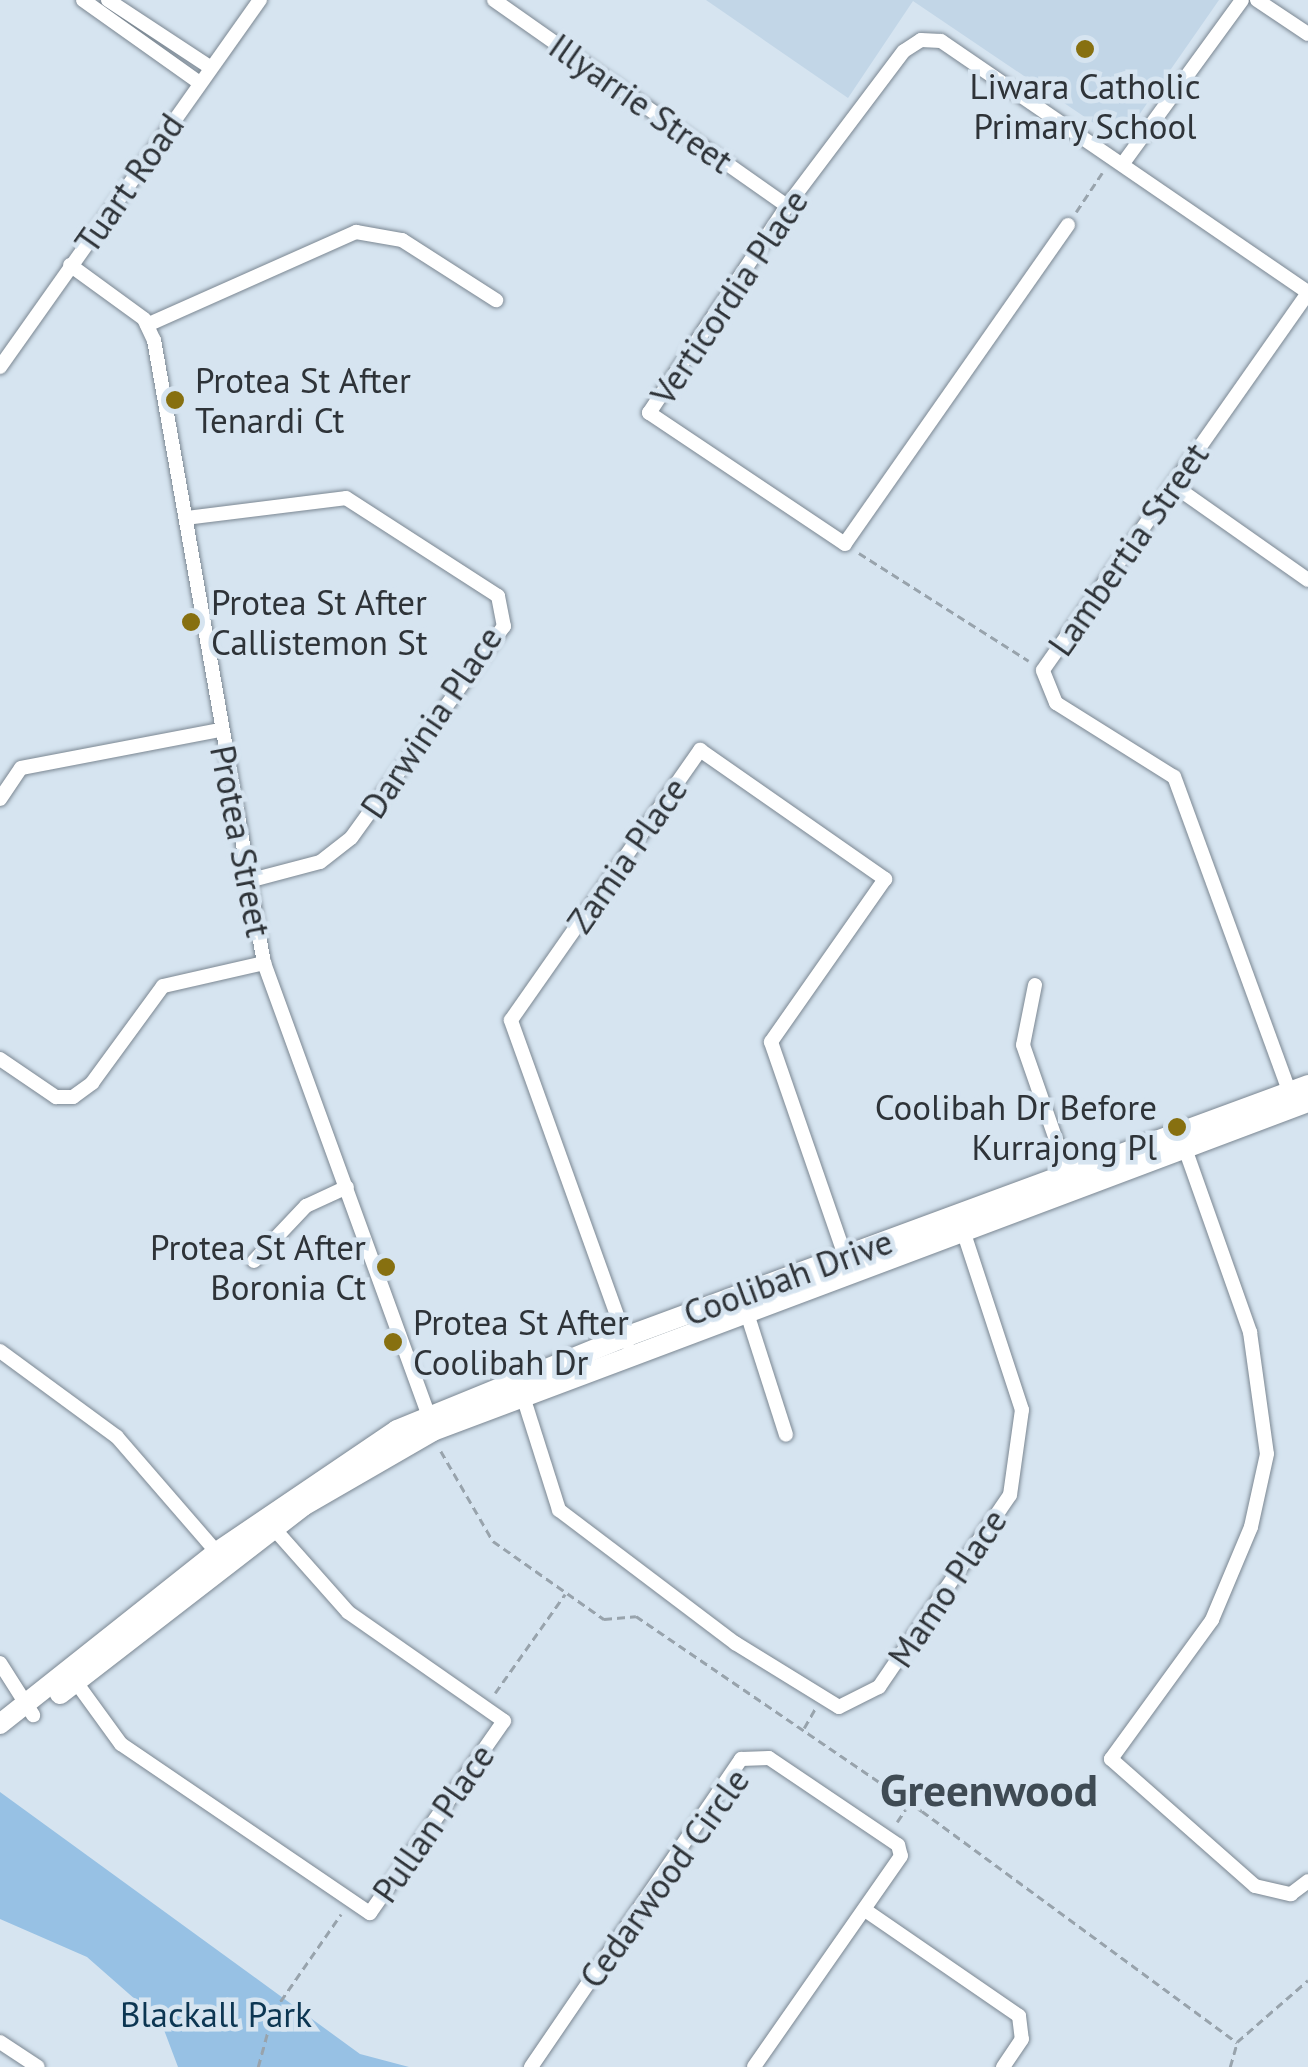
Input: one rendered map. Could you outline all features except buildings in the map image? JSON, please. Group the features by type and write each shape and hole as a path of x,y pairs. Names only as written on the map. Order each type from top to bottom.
{"main road":[{"name":"Coolibah Drive","path":"0,1724 29,1709 269,1523 431,1423 743,1301 1300,1096"},
{"name":"Coolibah Drive","path":"0,1741 29,1709"}],"street":[{"path":"83,0 200,83"},
{"path":"108,0 212,68"},
{"name":"Tuart Road","path":"0,368 260,0"},
{"name":"Illyarrie Street","path":"494,0 787,206"},
{"path":"1242,0 1119,159 1308,293"},
{"path":"1257,0 1308,34"},
{"name":"Verticordia Place","path":"844,544 649,413 787,206 904,50 941,41 1119,159"},
{"path":"844,544 1068,225"},
{"path":"70,266 148,325 356,232 402,240 496,300"},
{"name":"Lambertia Street","path":"1300,1096 1174,778 1056,703 1043,670 1308,293"},
{"name":"Protea Street","path":"148,325 186,518 220,730 252,880 264,963 431,1423"},
{"path":"1174,485 1308,580"},
{"name":"Darwinia Place","path":"186,518 346,498 498,596 504,626 351,838 320,862 252,880"},
{"path":"0,799 20,768 220,730"},
{"name":"Zamia Place","path":"628,1345 512,1020 700,750 885,879 770,1042 847,1264"},
{"path":"0,1060 56,1097 73,1097 92,1083 163,986 264,963"},
{"path":"1035,985 1023,1045 1071,1182"},
{"path":"1182,1140 1250,1332 1266,1454 1251,1527 1212,1620 1111,1759 1255,1886 1290,1894 1308,1881"},
{"path":"254,1261 306,1206 346,1187"},
{"name":"Mamo Place","path":"822,1697 839,1708 879,1688 1010,1495 1022,1410 960,1222"},
{"path":"743,1301 786,1435"},
{"path":"0,1351 118,1437 222,1557"},
{"path":"520,1387 559,1510 735,1643 822,1697"},
{"name":"Pullan Place","path":"72,1676 121,1744 370,1913 504,1721 348,1612 269,1523"},
{"path":"0,1663 29,1709"},
{"name":"Cedarwood Circle","path":"531,2067 742,1760 769,1758 886,1837"},
{"path":"754,2067 901,1856 886,1837"},
{"path":"865,1910 1020,2016 1022,2038 1003,2067"},
{"path":"0,2042 38,2067"}],"path":[{"path":"1068,225 1119,159"},
{"path":"844,544 1043,670"},
{"path":"431,1423 493,1541 604,1618 636,1616 910,1802 1237,2042"},
{"path":"485,1708 566,1592"},
{"path":"803,1730 822,1697"},
{"path":"886,1837 910,1802"},
{"path":"258,2067 273,2012 351,1900"},
{"path":"1230,2067 1237,2042 1308,1980"}],"shaded area":[{"name":"Liwara Catholic Primary School","path":"706,0 1219,0 1139,115 1104,130 913,1 848,98"}],"green space":[{"name":"Blackall Park","path":"0,1792 360,2054 409,2067 178,2067 161,2022 87,1957 0,1919"}],"place":[{"name":"Liwara Catholic Primary School","path":"1085,49"},
{"name":"Protea St After Tenardi Ct","path":"175,400"},
{"name":"Protea St After Callistemon St","path":"191,622"},
{"name":"Coolibah Dr Before Kurrajong Pl","path":"1177,1127"},
{"name":"Protea St After Boronia Ct","path":"386,1267"},
{"name":"Protea St After Coolibah Dr","path":"393,1342"}],"district":[{"name":"Greenwood","path":"989,1790"}]}
